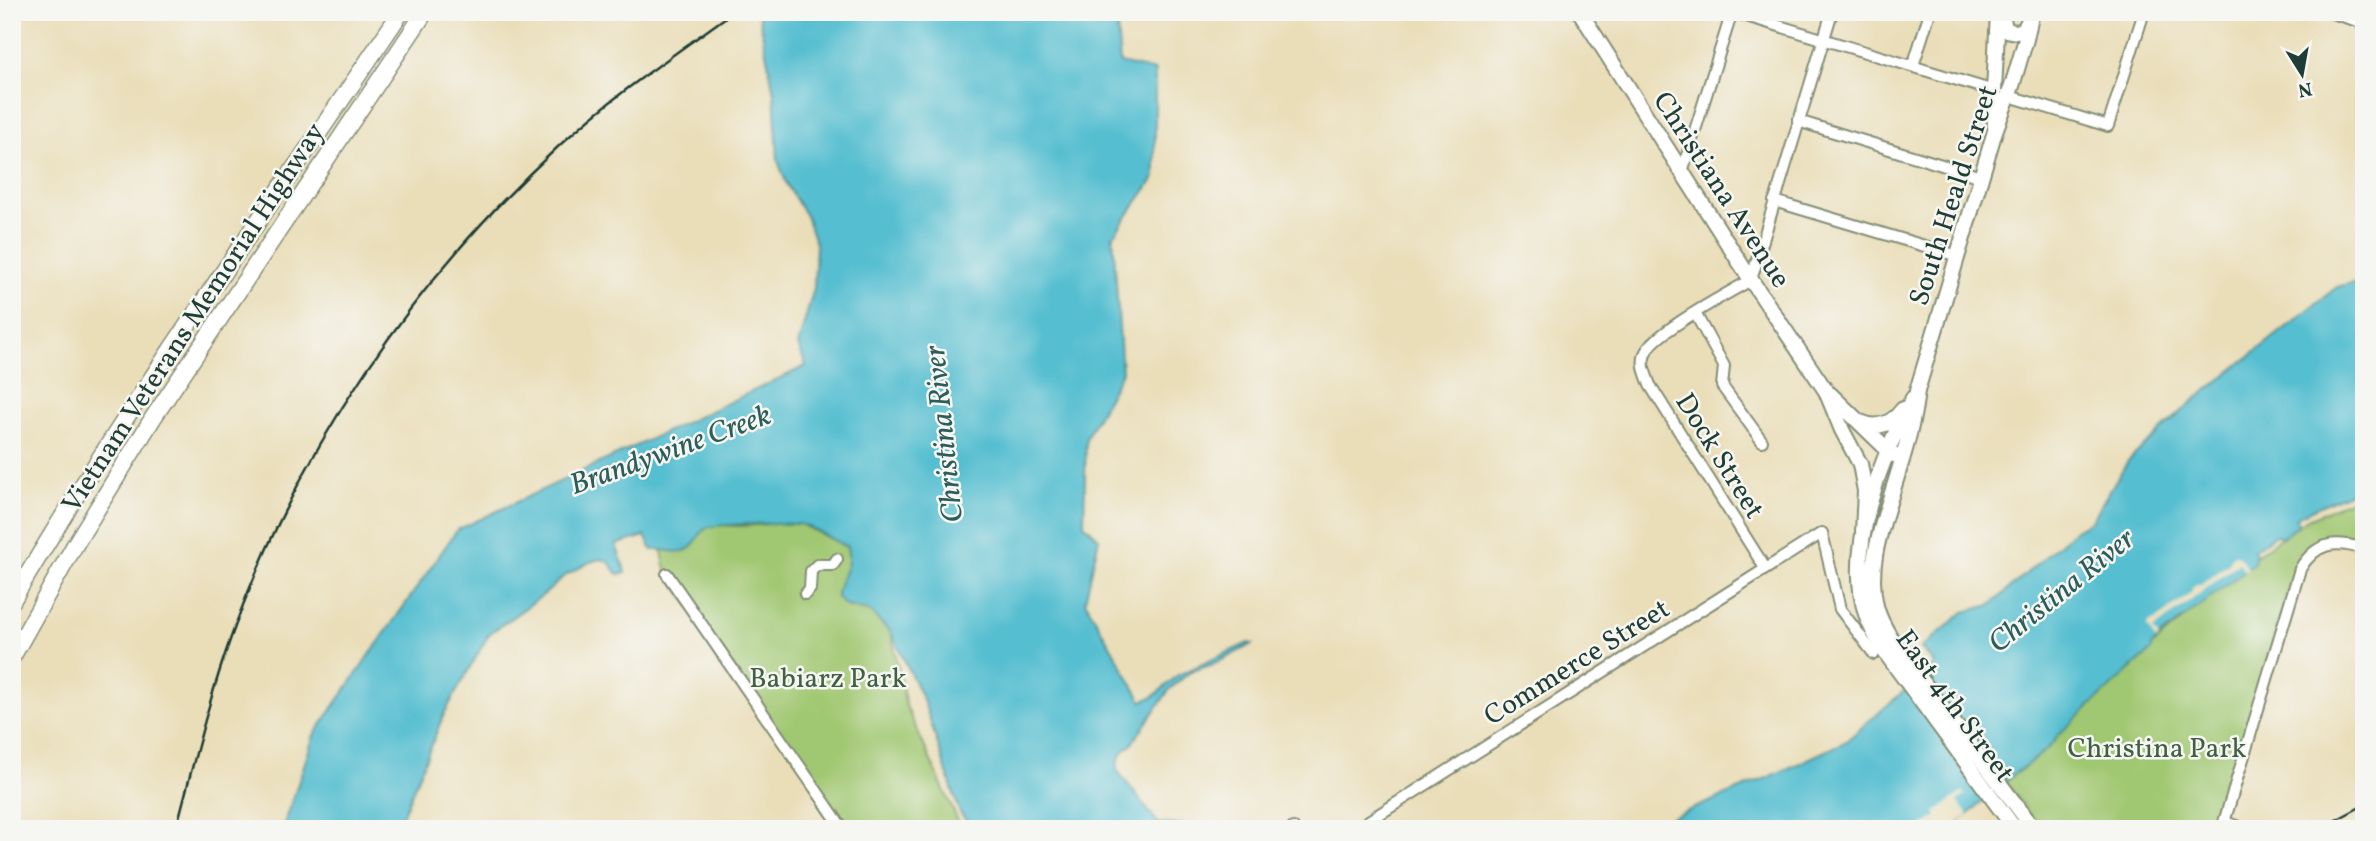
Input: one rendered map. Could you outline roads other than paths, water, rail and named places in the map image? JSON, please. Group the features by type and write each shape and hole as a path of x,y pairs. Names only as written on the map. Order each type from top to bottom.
{"highway":[{"name":"Vietnam Veterans Memorial Highway","path":"12,601 72,500 401,12"},
{"name":"Vietnam Veterans Memorial Highway","path":"12,657 118,473 425,12"}],"main road":[{"name":"Christiana Avenue","path":"1580,12 1751,280 1826,391 1834,413 1901,463"},
{"path":"2000,12 2006,30 2011,32 2024,30 2031,15"},
{"path":"1995,131 1994,91 2000,12"},
{"name":"South Heald Street","path":"2008,797 1898,649 1870,605 1859,567 1863,532 1886,454 1917,391 1995,131 2009,96 2031,15"},
{"name":"Christiana Avenue","path":"1826,391 1837,399 1886,454"},
{"path":"1853,418 1870,426 1890,422 1899,415 1917,391"},
{"name":"South Heald Street","path":"1870,605 1874,552 1914,416 1917,391"},
{"path":"1834,413 1856,453 1864,477 1863,532"},
{"name":"East 4th Street","path":"1870,605 1876,637 1885,652 2015,829"},
{"name":"East 4th Street","path":"2008,797 2034,829"}],"street":[{"path":"1682,172 1733,12 1994,91"},
{"path":"1762,441 1722,386 1724,366 1695,313 1751,280 1832,12"},
{"path":"1913,66 1930,12"},
{"path":"2009,96 2108,126 2144,12"},
{"path":"2329,12 2364,23"},
{"path":"1798,121 1981,177"},
{"path":"1774,201 1958,256"},
{"name":"Dock Street","path":"1695,313 1650,345 1643,365 1650,385 1765,569"},
{"name":"Commerce Street","path":"1356,829 1822,533 1840,609 1874,654"},
{"path":"2245,829 2224,826 2300,569 2316,550 2332,544 2342,543 2364,549"},
{"path":"805,594 810,589 811,571 817,565 833,565 837,559"},
{"path":"667,575 843,829"}],"water":[{"path":"758,12 1116,12 1120,63 1155,71 1155,177 1113,236 1122,372 1086,438 1084,524 1099,538 1085,601 1142,701 1153,697 1178,675 1248,643 1253,644 1214,664 1190,672 1170,689 1119,759 1117,770 1158,823 1187,825 1193,829 974,829 960,813 924,702 891,632 869,611 846,606 837,598 839,584 848,562 847,547 803,525 771,524 706,528 689,549 679,552 652,550 645,536 616,545 626,573 618,574 608,561 600,559 563,577 546,593 489,634 444,714 397,829 283,829 314,735 457,530 806,366 798,345 814,288 816,245 806,216 787,185 778,161 774,93"},
{"name":"Christina River","path":"2364,280 2364,486 2300,515 2295,519 2299,524 2283,537 2275,535 2254,550 2256,555 2253,564 2160,637 2152,650 2058,735 2047,749 1959,822 1949,829 1644,829 1845,742 1935,664 1921,648 1964,612 1991,605 2075,530 2091,521 2128,461 2191,403 2337,287"}],"railway":[{"path":"176,829 215,687 257,570 289,502 325,436 365,372 456,252 561,144 645,75 733,12"},
{"path":"2319,829 2364,805"}],"water label":[{"name":"Brandywine Creek","path":"670,449"}],"park label":[{"name":"Babiarz Park","path":"828,677"},
{"name":"Christina Park","path":"2157,747"}]}
